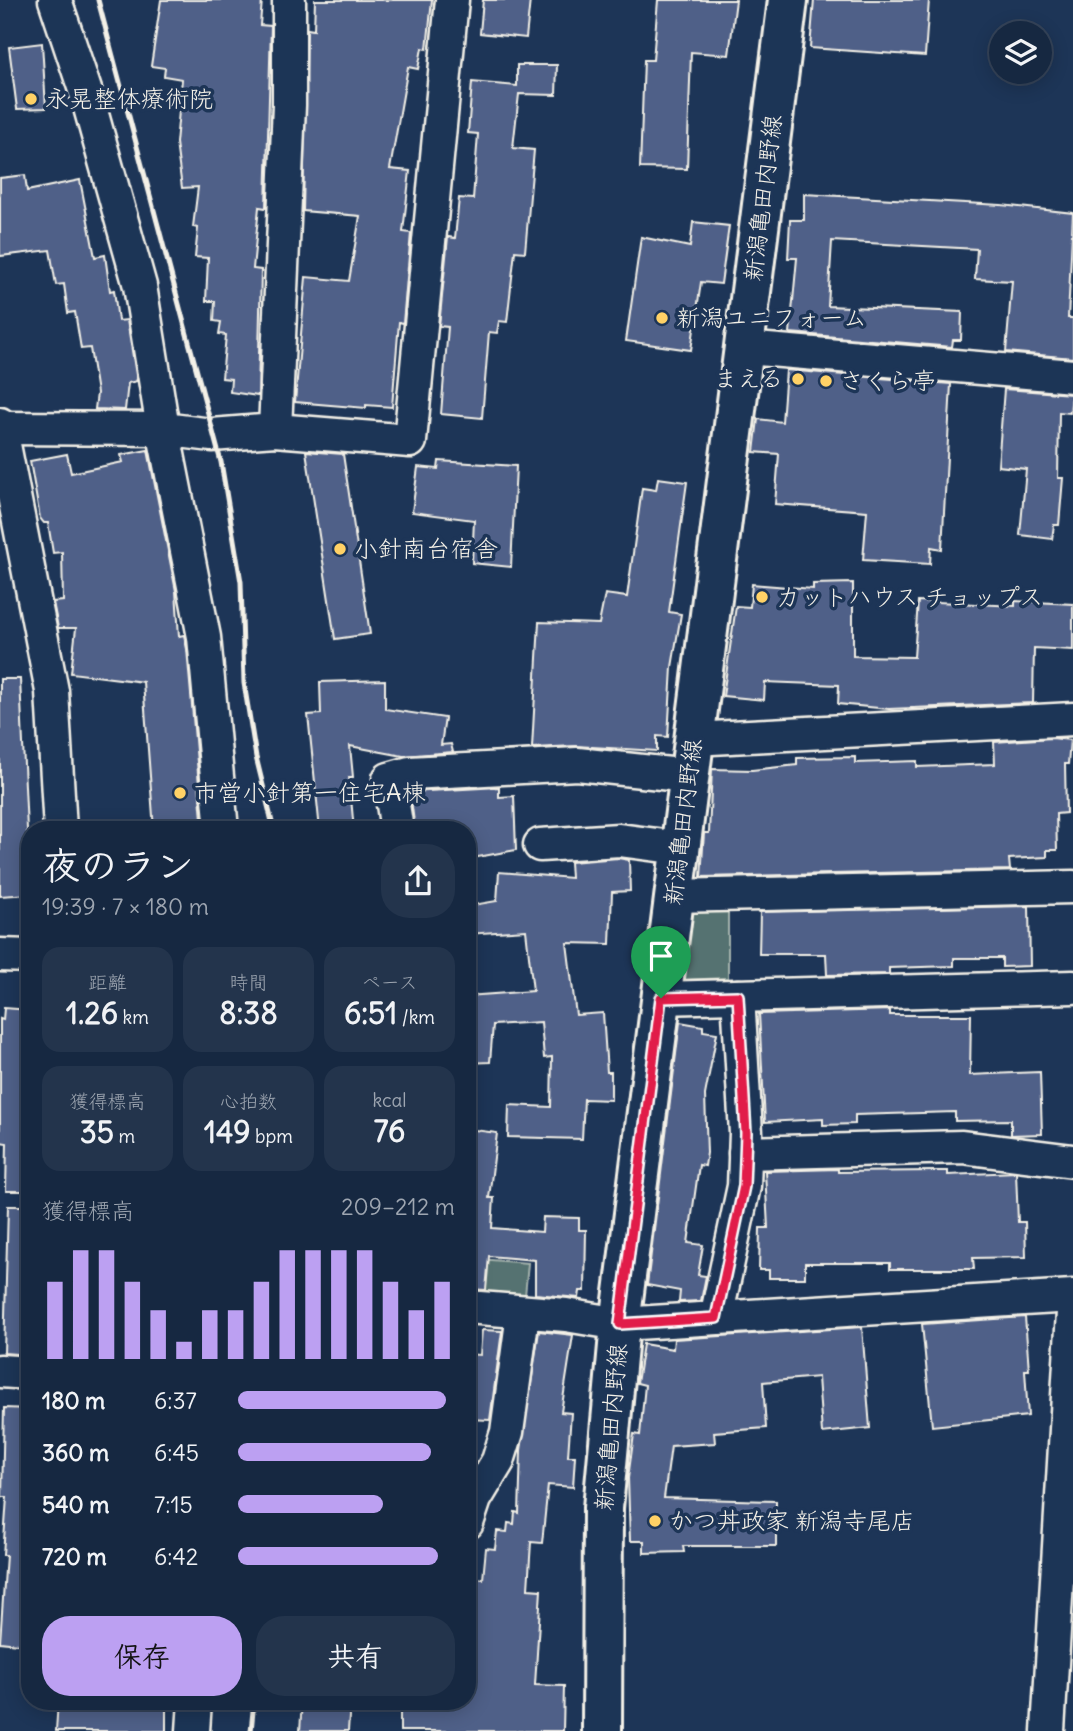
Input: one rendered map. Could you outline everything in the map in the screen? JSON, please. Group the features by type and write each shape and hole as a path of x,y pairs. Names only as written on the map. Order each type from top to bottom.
{"main road":[{"name":"新潟亀田内野線","path":"602,1731 603,1508 620,1324 788,0"}],"street":[{"path":"55,0 86,93 140,286 163,429 204,637 221,821"},
{"path":"275,430 289,105 289,0"},
{"path":"59,821 52,691 0,427 163,429 212,435 275,430 410,441 452,0"},
{"path":"744,348 1073,376"},
{"path":"396,821 389,779 410,773 691,758 1073,719"},
{"path":"540,845 619,840 680,848"},
{"path":"674,896 1073,887"},
{"path":"0,955 21,956"},
{"path":"661,998 1073,987"},
{"path":"716,1318 744,1186 738,996"},
{"path":"745,1153 962,1147 1073,1161"},
{"path":"476,1308 523,1314 566,1315 620,1324 1073,1296"},
{"path":"1048,1731 1069,1437 1073,1312"},
{"path":"476,1497 498,1461 507,1432 523,1314"},
{"path":"0,1371 21,1372"},
{"path":"193,1731 194,1710"}],"green space":[{"path":"728,911 728,978 680,980 690,912"},
{"path":"476,1259 528,1263 525,1296 476,1293"}],"building":[{"path":"161,0 262,0 260,25 271,26 266,208 259,207 253,269 261,270 258,396 230,392 231,379 222,378 226,335 219,334 221,322 214,321 215,301 206,301 208,258 195,257 198,228 193,227 198,187 182,188 176,143 182,79 164,76 165,68 151,66"},
{"path":"315,0 432,0 427,49 422,48 418,69 408,67 390,169 410,171 403,232 411,233 403,323 399,322 392,407 366,405 366,408 295,402 306,277 349,281 360,216 303,211 307,29 314,30"},
{"path":"483,0 530,0 526,38 480,33"},
{"path":"658,0 736,0 729,55 691,52 687,169 640,168 644,60 653,60"},
{"path":"814,0 929,0 925,56 810,48"},
{"path":"42,43 46,108 17,109 9,47"},
{"path":"517,65 557,65 556,95 519,94 513,148 534,150 525,252 515,251 507,322 499,321 497,333 489,332 482,418 441,414 448,327 439,326 448,237 455,238 459,198 473,199 478,134 468,133 472,82 517,86"},
{"path":"25,175 27,191 80,180 95,257 105,255 118,321 127,320 137,381 128,383 125,410 95,409 97,393 90,348 81,349 75,312 68,313 64,284 56,285 50,250 0,256 0,178"},
{"path":"804,194 1001,205 1073,213 1068,318 1073,318 1073,358 1006,352 1012,281 975,279 977,249 832,241 828,306 962,312 961,340 953,340 952,347 790,333 797,258 788,258 790,220 804,220"},
{"name":"新潟ユニフォーム","path":"693,222 729,226 721,284 701,282 691,350 626,341 641,237 690,247"},
{"path":"786,370 951,384 942,549 931,547 930,564 863,560 867,511 775,504 779,454 754,452 758,419 782,422"},
{"path":"1004,389 1072,394 1070,413 1059,412 1058,478 1063,478 1059,525 1054,525 1052,539 1020,535 1026,469 998,466"},
{"path":"148,450 176,591 179,636 184,635 187,649 202,821 153,821 143,682 71,673 76,628 58,628 53,602 63,601 62,552 53,553 48,523 44,523 40,518 30,461 67,454 71,473 123,462 121,455"},
{"name":"小針南台宿舎","path":"306,451 343,454 370,634 335,639"},
{"path":"439,461 516,466 511,567 472,563 474,520 412,512 418,467 438,469"},
{"path":"658,478 687,482 669,612 681,614 672,667 668,737 657,736 657,751 576,746 532,748 539,622 599,624 605,594 627,597 642,488 656,490"},
{"path":"853,583 853,656 914,657 918,601 1015,606 1015,601 1073,604 1073,650 1034,648 1033,703 889,709 838,704 839,685 765,682 764,700 723,696 736,606 750,607 752,584 813,589 813,584"},
{"path":"0,679 20,679 27,821 21,821 21,895 0,896"},
{"path":"385,680 385,709 445,718 441,745 451,744 453,752 403,756 350,746 353,777 349,777 353,821 319,821 308,715 321,714 320,682"},
{"path":"1052,738 1070,740 1068,764 1065,764 1066,813 1056,814 1057,850 1047,850 1047,857 1009,859 1010,870 701,877 704,833 709,833 712,769 752,770 797,765 797,758 855,757 855,763 917,761 917,767 995,764 994,742"},
{"path":"499,787 499,797 514,796 516,850 476,857 476,821 414,821 410,792"},
{"path":"618,858 629,860 630,891 612,892 610,944 567,943 576,1015 603,1013 607,1072 611,1072 611,1100 584,1099 582,1139 508,1137 509,1105 551,1107 552,1057 544,1058 541,1022 493,1025 490,1062 476,1063 476,995 533,991 526,930 476,933 476,904 497,901 499,872 571,878 570,862"},
{"path":"1029,906 1030,966 1002,967 1002,958 954,958 954,966 889,968 889,974 827,975 826,954 759,954 760,912"},
{"path":"4,1008 21,1009 21,1191 6,1191 7,1143 0,1142 0,1019 3,1020"},
{"path":"890,1010 890,1015 971,1015 970,1075 1040,1072 1042,1134 1011,1135 1011,1120 955,1121 955,1112 855,1115 855,1124 823,1125 823,1119 765,1122 759,1014"},
{"path":"680,1022 703,1026 703,1031 717,1033 705,1095 707,1153 705,1166 699,1165 688,1243 703,1245 698,1275 706,1276 701,1301 679,1302 680,1291 647,1285"},
{"path":"476,1130 497,1133 489,1198 494,1198 492,1228 542,1232 543,1217 579,1218 579,1230 586,1230 585,1291 580,1291 579,1298 535,1294 535,1260 489,1256 486,1290 476,1289"},
{"path":"838,1169 838,1172 948,1171 948,1175 1016,1172 1018,1222 1025,1222 1026,1257 973,1258 974,1269 890,1269 890,1263 805,1263 805,1278 769,1278 769,1270 759,1270 760,1228 768,1228 765,1171"},
{"path":"8,1206 21,1206 21,1354 4,1353"},
{"path":"1025,1317 1029,1370 1025,1370 1028,1416 932,1426 922,1324"},
{"path":"862,1327 870,1428 822,1433 818,1377 763,1382 766,1428 714,1432 715,1443 671,1446 664,1498 776,1501 776,1546 683,1546 684,1552 644,1553 644,1541 630,1541 628,1478 634,1434 640,1435 645,1385 637,1383 643,1344 673,1349 674,1339"},
{"path":"482,1330 502,1331 490,1420 476,1419 476,1355 480,1355"},
{"path":"539,1331 573,1335 561,1412 571,1413 568,1456 575,1456 573,1487 548,1485 542,1543 531,1542 528,1589 541,1590 535,1685 564,1686 563,1731 400,1731 400,1710 476,1710 477,1578 483,1579 486,1548 495,1549 497,1531 507,1532 508,1523 514,1524 515,1512 519,1513 521,1450"},
{"path":"4,1408 21,1409 21,1644 0,1642 7,1497 2,1497"},
{"path":"57,1710 166,1710 166,1731 56,1731"},
{"path":"301,1710 349,1710 348,1731 300,1731"}],"railway":[{"path":"98,0 221,462 241,582 244,683 256,757 272,821"},
{"path":"251,1731 253,1710"}],"place":[{"name":"永晃整体療術院","path":"31,99"},
{"name":"新潟ユニフォーム","path":"662,318"},
{"name":"まえる","path":"798,379"},
{"name":"さくら亭","path":"826,381"},
{"name":"小針南台宿舎","path":"340,549"},
{"name":"カットハウス チョップス","path":"762,597"},
{"name":"市営小針第一住宅A棟","path":"180,793"},
{"name":"かつ丼政家 新潟寺尾店","path":"655,1521"}],"route":[{"path":"738,996 746,1133 744,1186 716,1318 620,1324 651,1080 661,998 738,996"}]}
